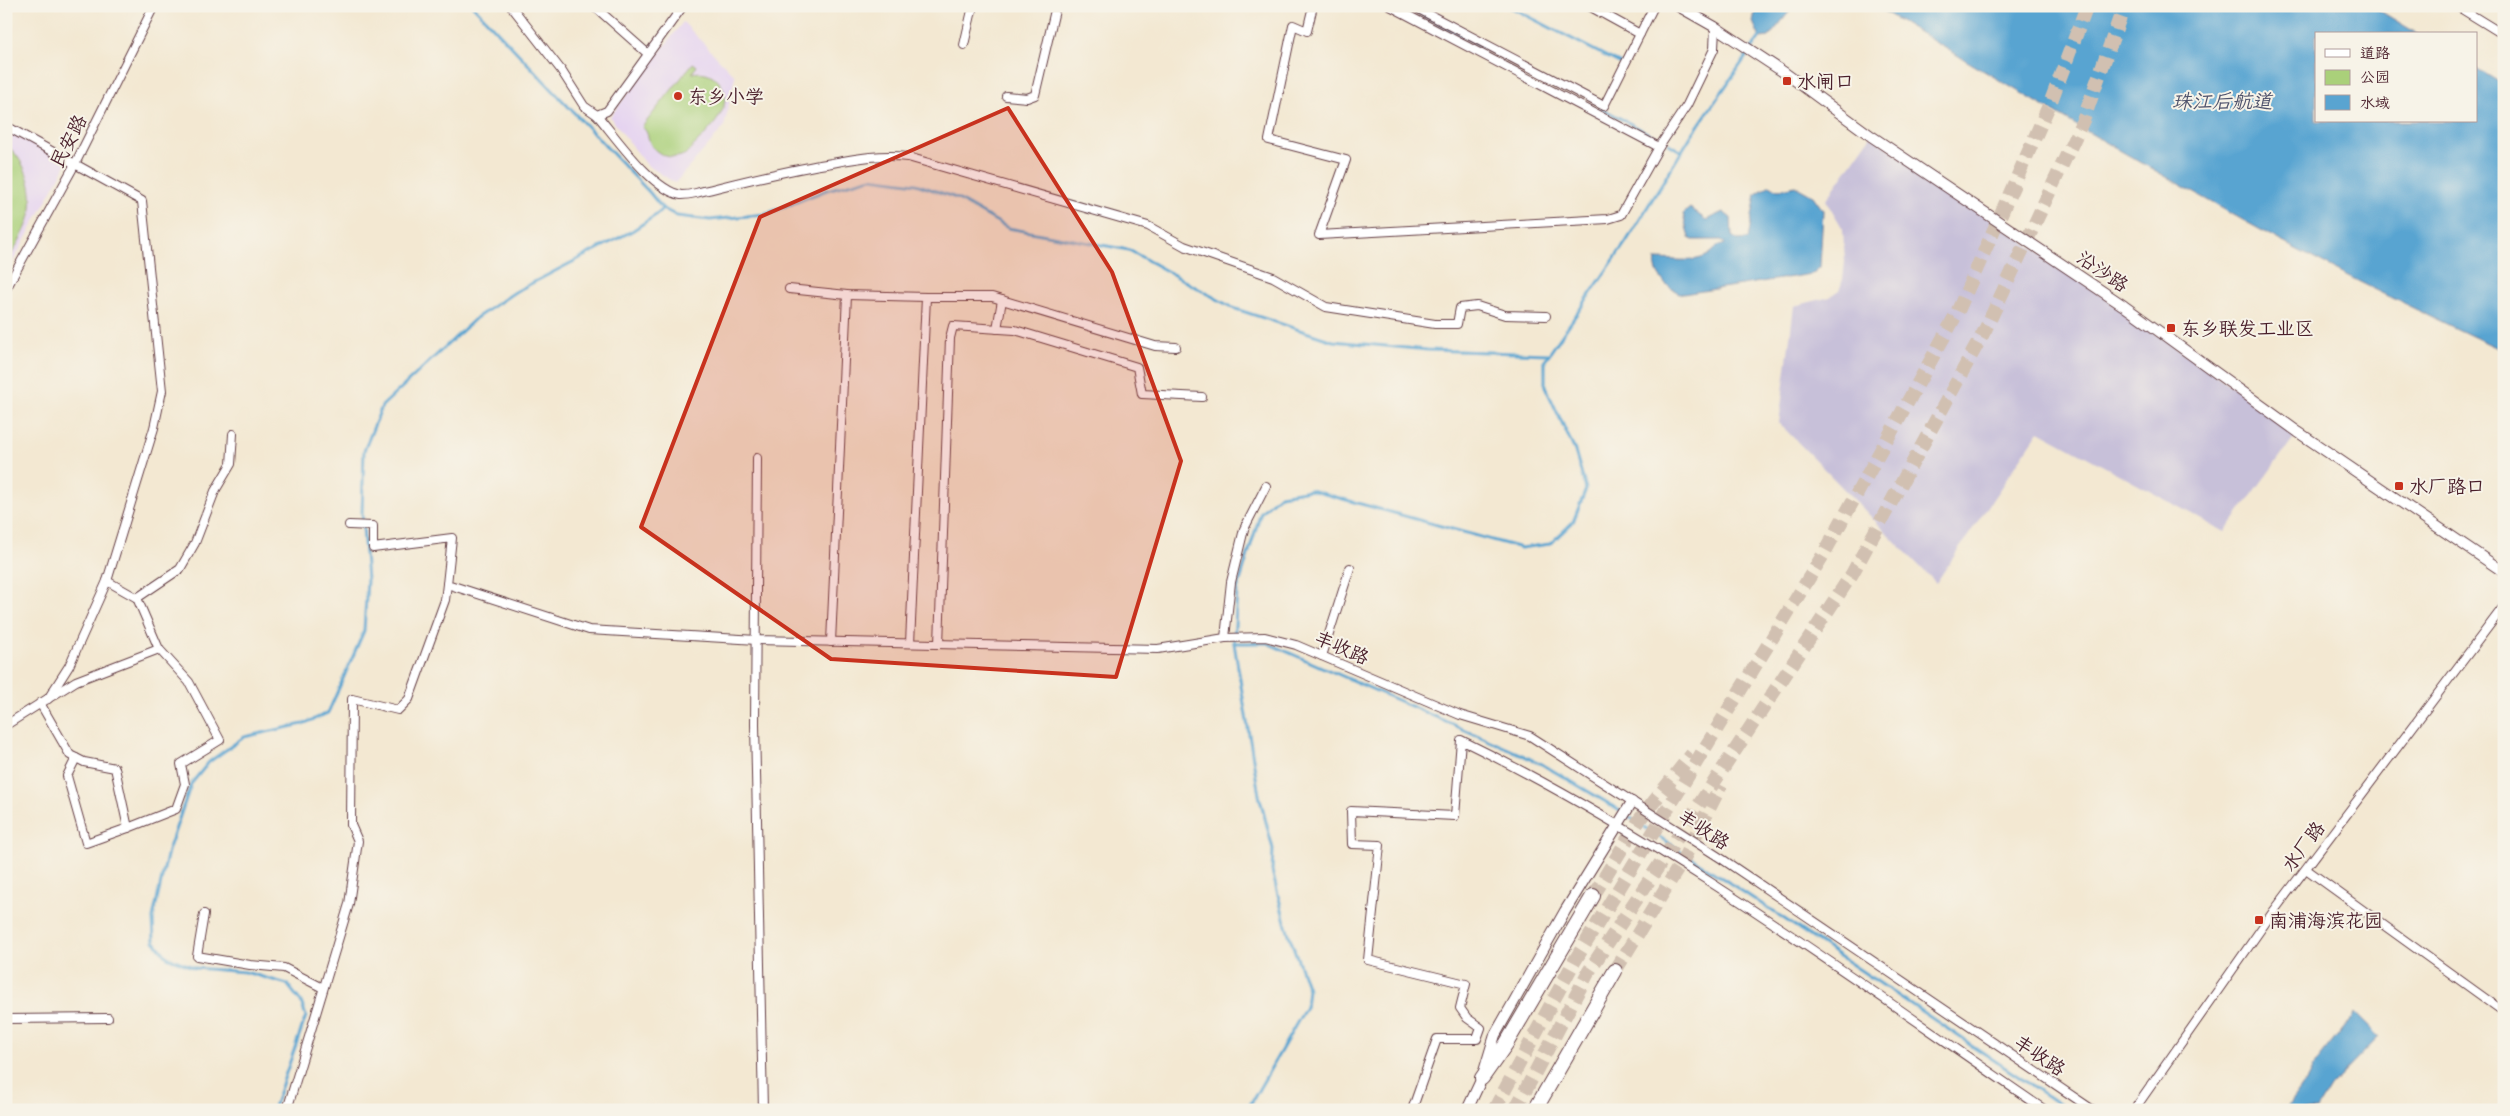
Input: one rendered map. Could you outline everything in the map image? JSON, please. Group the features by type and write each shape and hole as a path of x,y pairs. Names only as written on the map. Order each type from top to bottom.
{"highway":[{"path":"1482,1078 1506,1044 1593,896"},
{"path":"1535,1110 1615,971"}],"street":[{"name":"民安路","path":"6,289 75,164 154,6"},
{"path":"511,6 561,70 584,106 597,115 645,171 663,187 681,194 696,193 790,170 888,154 908,157 1148,226 1184,246 1274,277 1326,307 1435,324 1457,324 1460,308 1477,306 1505,315 1546,316"},
{"path":"594,6 647,53"},
{"path":"597,115 607,111 647,53 683,6"},
{"path":"964,45 973,6"},
{"path":"1006,96 1026,98 1036,95 1056,6"},
{"path":"1313,6 1307,31 1293,26 1269,140 1346,160 1320,235 1608,219 1621,215 1659,147 1687,105 1714,49 1715,27"},
{"path":"1390,6 1659,147"},
{"path":"1413,6 1604,106 1654,6"},
{"path":"1589,6 1640,34"},
{"name":"沿沙路","path":"1678,6 1715,27 1785,73 1871,136 2124,306 2298,432 2504,572"},
{"path":"2457,6 2504,35"},
{"path":"6,126 142,201 162,391 154,428 107,581 69,666 48,699"},
{"path":"789,289 847,296 992,297 1155,346 1176,347"},
{"path":"831,642 847,296"},
{"path":"910,643 926,297"},
{"path":"997,329 1002,300"},
{"path":"939,644 950,338 953,326 1015,330 1137,367 1142,394 1202,397"},
{"path":"137,598 180,569 195,543 215,491 231,464 233,434"},
{"path":"757,458 755,724 763,1110"},
{"path":"1225,638 1231,582 1244,530 1266,486"},
{"path":"287,1110 349,904 358,840 350,825 352,699 398,710 409,699 445,600 448,584 452,538 373,548 373,526 349,525"},
{"path":"1322,656 1350,568"},
{"path":"76,758 67,776 86,843 176,809 185,784 181,764 220,740 190,682 159,649 137,598 107,581"},
{"name":"丰收路","path":"448,584 589,630 757,640 1158,649 1225,638 1266,637 1296,645 1460,715 1530,736 1735,868 2093,1110"},
{"name":"水厂路","path":"2134,1110 2273,912 2504,606"},
{"path":"6,725 76,681 159,649"},
{"path":"40,703 70,755 84,762 115,768 128,828"},
{"path":"1412,1110 1437,1038 1477,1038 1481,1028 1467,1018 1460,1008 1466,984 1368,960 1380,845 1352,844 1351,811 1455,816 1461,740 1530,774 1737,900 2045,1110"},
{"path":"1466,1110 1482,1078 1495,1035 1565,911 1632,802"},
{"path":"2306,870 2504,1012"},
{"path":"204,914 197,956 250,965 284,968 324,988"},
{"path":"6,1020 108,1018"}],"highlighted area":[{"path":"1008,108 1112,272 1181,461 1116,677 831,659 641,527 760,217"}],"shaded area":[{"name":"东乡小学","path":"683,22 735,76 724,127 675,183 647,165 610,117"},
{"path":"6,130 67,163 6,274"},
{"path":"1871,136 2298,432 2225,532 2039,431 1936,583 1779,423 1794,306 1830,297 1839,291 1843,279 1845,262 1843,229 1826,200"}],"green space":[{"path":"693,63 697,66 692,73 707,73 719,82 724,92 725,101 722,111 710,129 687,153 678,157 663,155 651,145 646,131 642,127"},
{"path":"6,145 20,160 29,180 31,212 26,228 6,264"}],"water":[{"path":"1756,6 1794,6 1769,37 1760,38 1753,22"},
{"name":"珠江后航道","path":"1875,6 2372,6 2415,32 2315,32 2315,122 2478,122 2478,69 2504,85 2504,351 2361,283 2277,239 1975,66"},
{"path":"1770,185 1778,190 1795,186 1813,196 1823,210 1820,267 1812,274 1683,294 1663,281 1655,265 1656,259 1698,259 1712,252 1717,246 1725,244 1722,240 1693,240 1689,238 1683,214 1690,208 1706,220 1723,212 1731,218 1732,236 1738,240 1748,239 1756,194"},
{"path":"2355,1013 2379,1037 2330,1087 2316,1110 2285,1110 2306,1081 2313,1067"}],"waterway":[{"path":"473,6 662,208"},
{"path":"1405,6 1506,59"},
{"path":"1508,6 1623,65"},
{"path":"1247,1110 1306,1007 1308,989 1286,926 1272,871 1273,849 1259,795 1234,643 1237,591 1261,512 1280,495 1310,490 1521,548 1550,544 1573,522 1586,489 1575,451 1545,386 1545,360 1626,242 1691,136 1762,34"},
{"path":"1601,108 1659,139"},
{"path":"1669,144 1682,152"},
{"path":"273,1110 306,1016 301,1002 287,984 245,972 195,968 167,957 154,941 153,918 168,851 191,784 209,762 244,737 303,724 328,713 364,631 367,580 362,513 364,451 382,406 476,318 515,292 632,231 659,213 662,208 677,216 710,220 766,214 827,190 871,178 916,184 956,198 1008,228 1129,250 1233,308 1333,341 1427,350 1549,354"},
{"path":"1234,643 1267,643 1540,763 1606,802 1780,916 2068,1110"}],"tunnel":[{"path":"1494,1110 1574,962 1823,555 1957,313 2051,101 2087,6"},
{"path":"1515,1110 1589,971 1852,574 1985,330 2084,118 2124,6"},
{"path":"1593,896 1640,819 1692,754"},
{"path":"1615,971 1683,860 1721,785"}],"place":[{"name":"水闸口","path":"1787,81"},
{"name":"东乡小学","path":"678,96"},
{"name":"东乡联发工业区","path":"2171,328"},
{"name":"水厂路口","path":"2399,486"},
{"name":"南浦海滨花园","path":"2259,920"}]}
